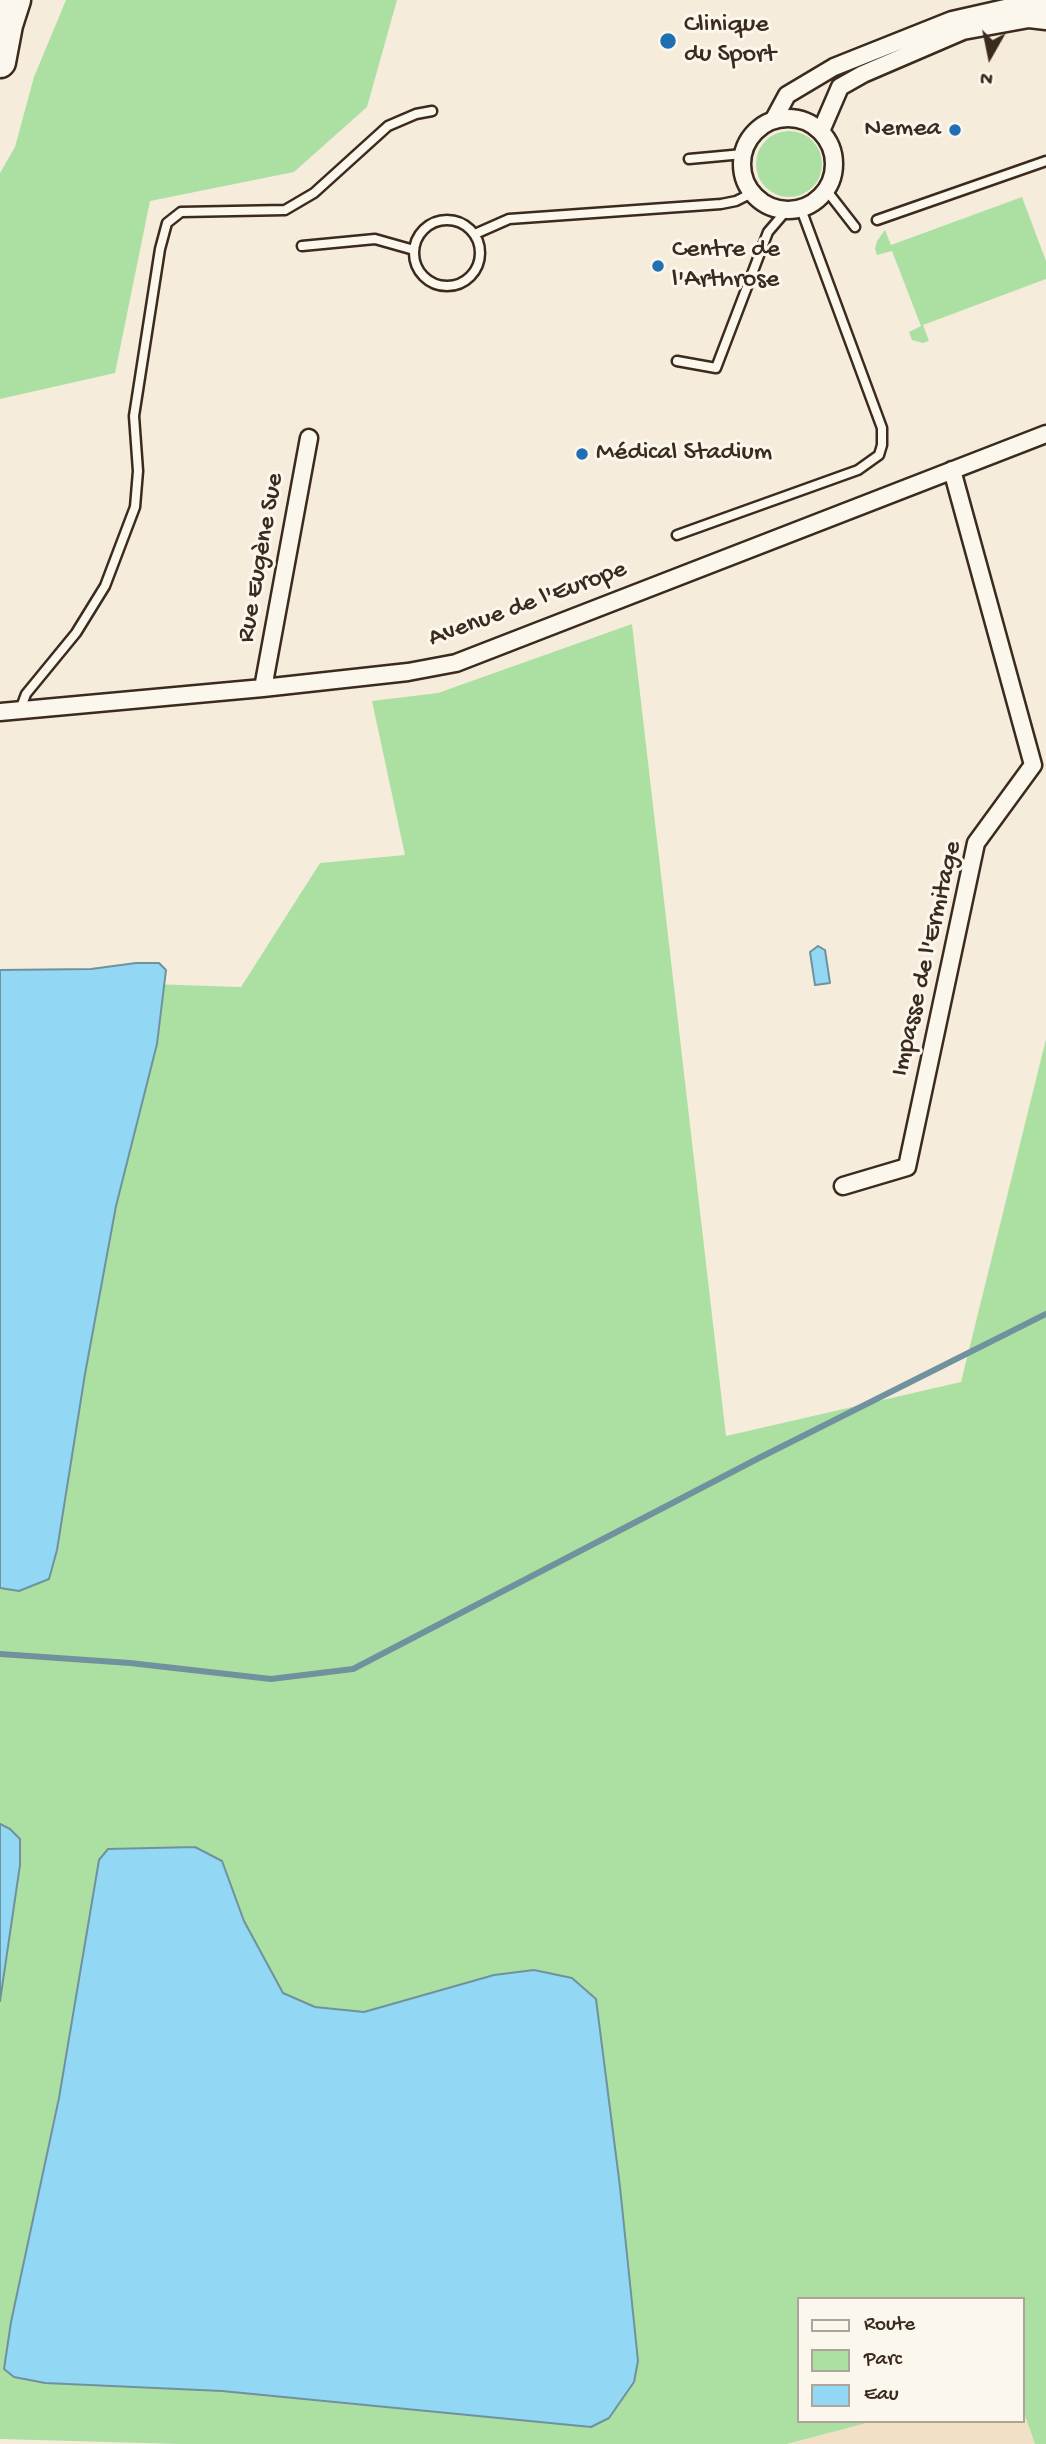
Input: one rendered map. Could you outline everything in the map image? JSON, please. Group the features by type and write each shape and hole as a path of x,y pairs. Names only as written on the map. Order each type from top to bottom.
{"highway":[{"path":"0,62 15,0"}],"street":[{"path":"774,119 787,95 834,67 952,20 1023,4 1046,6"},
{"path":"821,131 840,87 863,74 963,31 1030,19 1046,20"},
{"path":"788,117 804,120 821,131 834,152 834,176 827,191 816,202 794,210 771,207 759,201 744,179 741,163 749,139 760,127 774,119 788,117"},
{"name":"Avenue de l'Europe","path":"0,712 263,688 408,672 456,663 1046,434"},
{"name":"Rue Eugène Sue","path":"263,688 309,438"},
{"name":"Impasse de l'Ermitage","path":"843,1186 906,1167 976,843 1033,765 952,470"}],"lane":[{"path":"20,710 26,694 76,633 105,586 135,507 138,471 134,416 160,249 167,223 181,212 285,210 314,193 388,126 416,114 432,111"},
{"path":"690,159 743,154"},
{"path":"877,220 1046,161"},
{"path":"827,191 855,227"},
{"path":"475,234 509,219 721,204 736,201 752,193"},
{"path":"677,361 716,368 768,232 794,210 882,428 878,455 858,470 677,535"},
{"path":"439,220 459,222 475,234 481,255 479,266 464,282 443,286 425,278 418,270 414,250 422,232 439,220"},
{"path":"302,246 375,240 414,250"}],"shaded area":[{"path":"1025,2416 1035,2444 787,2444 866,2423 1025,2423"}],"green space":[{"path":"66,0 397,0 367,107 294,172 150,201 115,373 0,399 0,173 15,147 34,77"},
{"path":"789,131 802,134 812,141 819,151 822,164 819,177 812,187 802,194 789,197 776,194 766,187 759,177 756,164 759,151 766,141 776,134"},
{"path":"1022,197 1046,261 1046,279 923,325 929,341 923,343 912,340 909,332 921,326 892,251 877,255 875,249 885,230 891,245"},
{"path":"632,624 726,1436 961,1382 1046,1039 1046,2444 1035,2444 1025,2416 1025,2297 797,2297 797,2423 866,2423 787,2444 181,2444 0,2439 0,979 241,987 320,863 405,855 372,701 438,693"}],"water":[{"path":"818,946 825,950 830,983 815,985 810,952"},
{"path":"159,963 166,970 157,1044 116,1206 85,1374 57,1550 49,1579 19,1591 0,1588 0,970 91,969"},
{"path":"0,1824 20,1839 20,1865 0,2001"},
{"path":"195,1847 222,1861 244,1921 283,1993 315,2007 364,2012 494,1975 534,1970 572,1978 596,1999 620,2187 638,2361 634,2382 609,2418 591,2427 222,2391 45,2383 14,2377 4,2369 11,2322 59,2098 99,1860 108,1849"}],"waterway":[{"path":"0,1654 130,1663 271,1679 353,1669 759,1458 1046,1314"}],"place":[{"name":"Clinique du Sport","path":"668,41"},
{"name":"Nemea","path":"955,130"},
{"name":"Centre de l'Arthrose","path":"658,266"},
{"name":"Médical Stadium","path":"582,454"}]}
